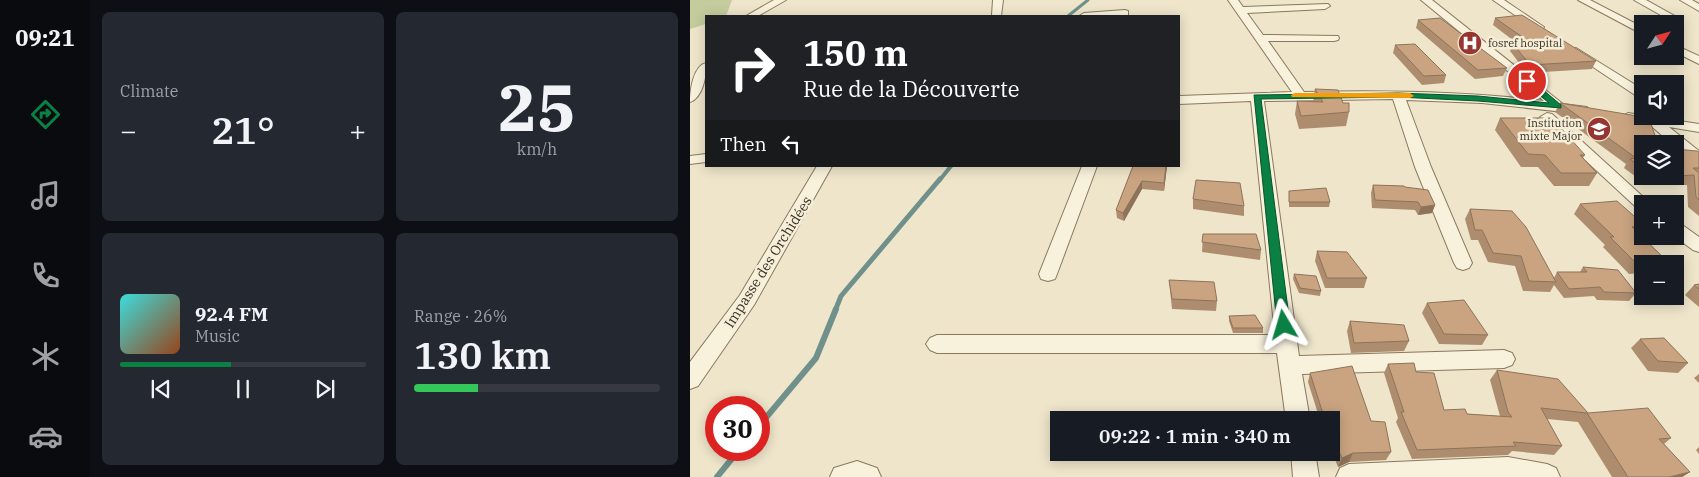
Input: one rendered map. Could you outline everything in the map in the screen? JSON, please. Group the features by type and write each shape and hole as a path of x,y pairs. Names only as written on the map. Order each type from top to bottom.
{"street":[{"path":"753,15 782,0"},
{"path":"997,15 998,0"},
{"path":"1232,0 1300,95"},
{"path":"1426,0 1558,106"},
{"path":"1498,0 1546,32"},
{"path":"1583,0 1634,27"},
{"path":"1639,0 1668,15"},
{"path":"1685,0 1699,8"},
{"path":"1240,10 1325,6"},
{"path":"1092,15 1124,11"},
{"path":"1260,38 1334,38"},
{"path":"1570,47 1634,89"},
{"path":"1684,53 1699,61"},
{"path":"690,98 705,68"},
{"path":"1180,100 1300,95 1398,95 1478,98 1596,112"},
{"path":"1398,95 1423,167 1463,263"},
{"path":"1257,96 1286,344 1297,411"},
{"path":"1532,103 1634,195"},
{"path":"1615,115 1634,118"},
{"path":"1684,120 1696,127"},
{"path":"1659,125 1699,158"},
{"path":"1682,125 1696,127"},
{"path":"690,160 705,158"},
{"name":"Impasse des Orchidées","path":"690,379 748,300 824,167"},
{"path":"1048,274 1090,167"},
{"path":"1684,235 1699,246"},
{"path":"937,344 1286,344"},
{"path":"1290,365 1504,359"},
{"path":"1303,461 1306,477"},
{"path":"1349,477 1508,469 1547,477"},
{"path":"843,477 857,474 868,477"}],"green space":[{"path":"690,0 732,0 726,15 705,15 705,24 690,29"}],"building":[{"path":"1522,15 1596,61 1530,65 1513,44 1531,43 1495,18"},
{"path":"1440,18 1507,68 1478,70 1418,20"},
{"path":"1415,44 1446,75 1424,76 1395,45"},
{"path":"1315,89 1338,90 1343,103 1349,103 1349,112 1301,116 1297,101 1323,102"},
{"path":"1560,103 1634,115 1634,125 1651,125 1655,135 1634,135 1634,157"},
{"path":"1500,118 1552,118 1585,155 1580,155 1597,173 1561,173 1545,155 1528,154"},
{"path":"1684,150 1699,152 1699,168 1693,168 1699,173 1699,200 1696,197 1694,175 1684,176"},
{"path":"1133,167 1166,167 1164,183 1142,181 1123,213 1116,210"},
{"path":"1196,180 1240,183 1244,206 1193,199"},
{"path":"1373,185 1404,186 1428,190 1435,205 1421,207 1418,202 1375,200"},
{"path":"1326,188 1330,202 1289,202 1289,191"},
{"path":"1617,201 1634,216 1634,227 1632,227 1634,229 1634,245 1651,245 1661,255 1634,255 1634,261 1610,237 1614,237 1580,204"},
{"path":"1470,209 1512,211 1526,227 1556,282 1529,281 1521,256 1493,253 1482,230 1475,230"},
{"path":"1203,234 1256,234 1261,250 1202,242"},
{"path":"1317,251 1347,252 1367,278 1327,278"},
{"path":"1583,267 1618,270 1634,293 1604,292 1600,287 1569,289 1557,272 1587,272"},
{"path":"1294,274 1316,276 1321,291 1300,288"},
{"path":"1169,280 1214,282 1217,301 1172,299"},
{"path":"1464,300 1488,335 1444,334 1427,303"},
{"path":"1255,315 1263,328 1233,328 1229,316"},
{"path":"1350,321 1404,325 1409,341 1354,343"},
{"path":"1664,338 1688,363 1658,361 1640,339"},
{"path":"1414,363 1416,372 1434,373 1444,410 1465,409 1467,414 1512,417 1508,412 1497,370 1558,379 1588,413 1648,408 1671,438 1659,439 1690,472 1669,477 1628,477 1587,413 1541,408 1562,446 1513,442 1516,446 1417,450 1401,412 1404,412 1388,364"},
{"path":"1352,366 1371,421 1385,422 1391,452 1353,453 1342,458 1340,454 1340,411 1322,411 1310,373"}],"waterway":[{"path":"1069,15 1088,0"},
{"path":"939,181 950,167"},
{"path":"835,311 841,296 940,179"},
{"path":"770,413 816,358 836,309"},
{"path":"717,477 730,461"}],"slow traffic":[{"path":"1295,95 1410,96"}],"place":[{"name":"fosref hospital","path":"1470,43"},
{"name":"Institution mixte Major","path":"1599,129"}],"route":[{"path":"1284,325 1257,96 1398,95 1478,98 1558,106 1527,81"}]}
